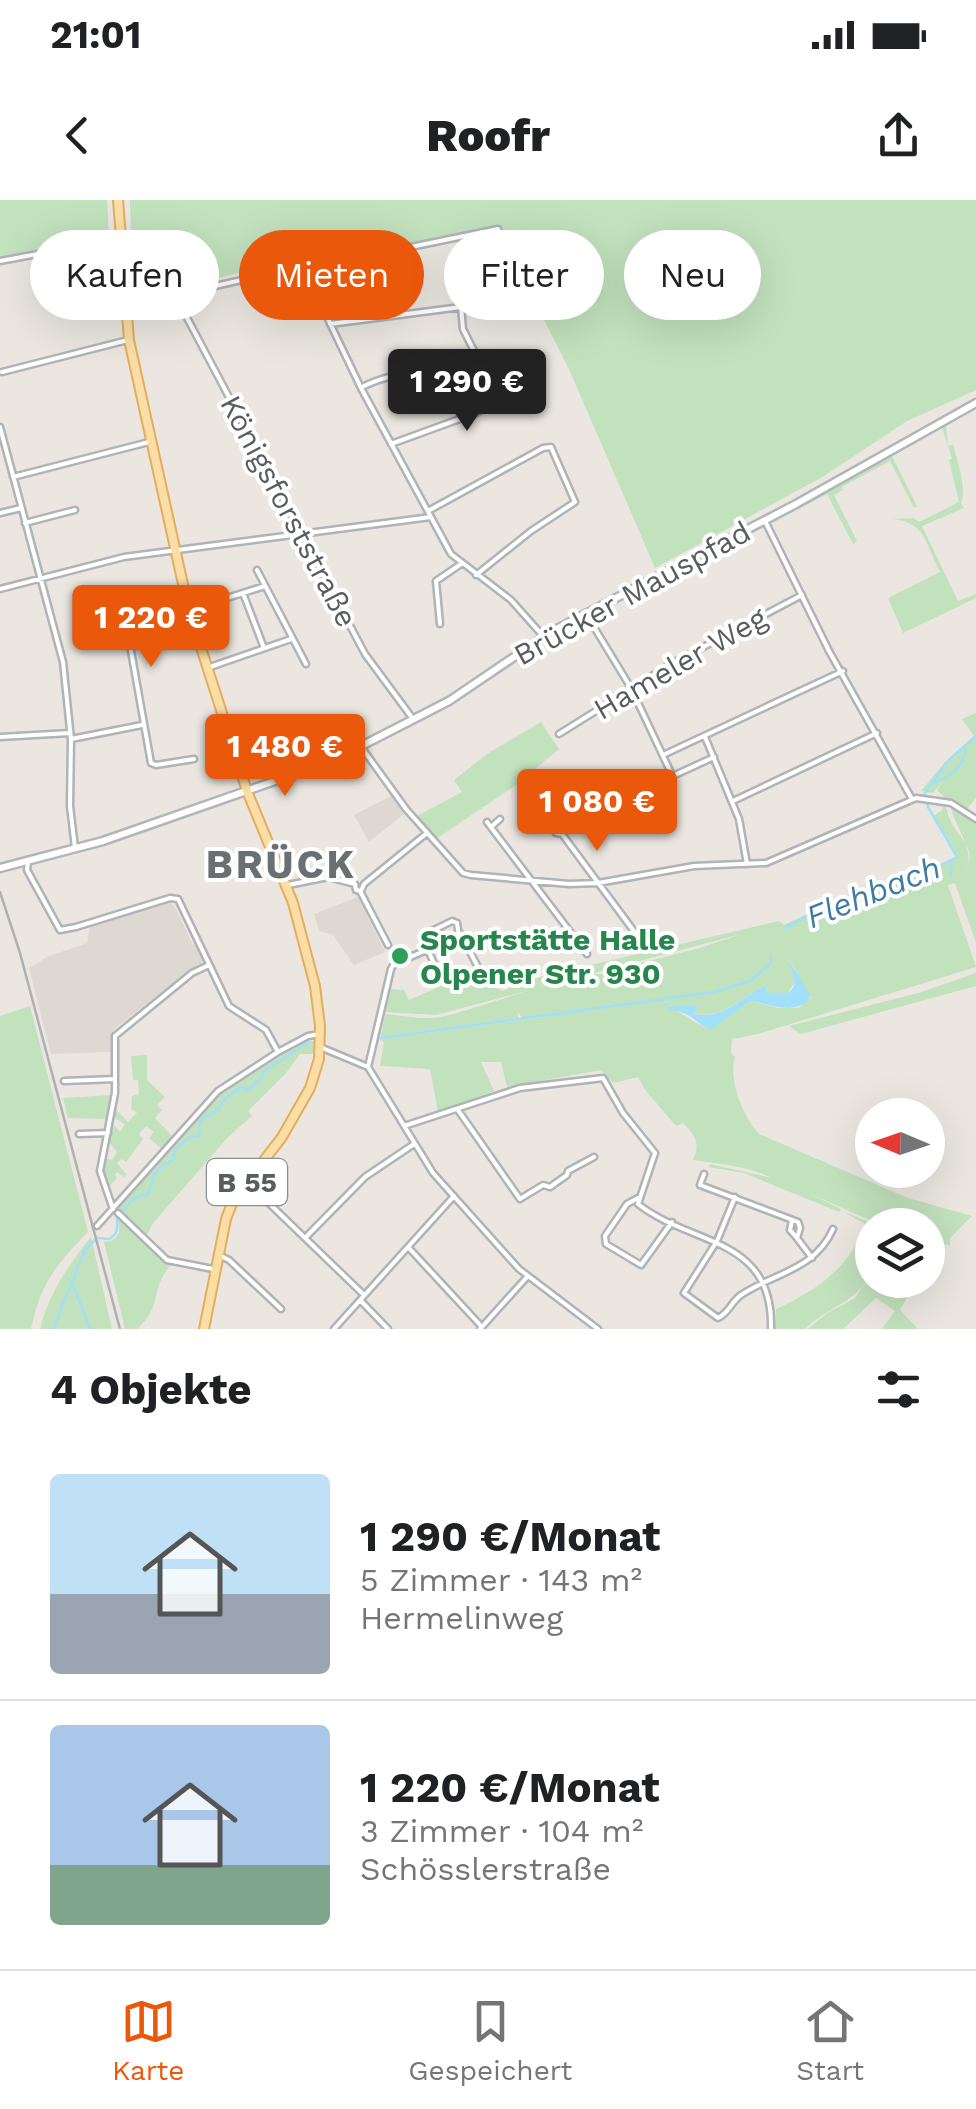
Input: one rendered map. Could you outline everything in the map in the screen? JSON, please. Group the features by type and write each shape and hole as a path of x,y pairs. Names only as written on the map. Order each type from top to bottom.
{"main road":[{"name":"B 55","path":"118,200 120,230"},
{"name":"B 55","path":"127,320 151,441 206,668 247,791 286,887 315,986 320,1034 314,1079 279,1142 247,1182 226,1219 204,1329"},
{"name":"Brücker Mauspfad","path":"0,868 295,777 361,746 452,698 543,636 765,520 976,403"}],"street":[{"path":"424,244 498,228"},
{"path":"0,261 30,255"},
{"path":"330,324 461,307 463,329 475,353 448,365 389,375 361,388"},
{"name":"Königsforststraße","path":"188,320 364,654 413,718"},
{"path":"328,320 450,552 511,600 543,636"},
{"path":"2,372 130,340"},
{"path":"513,365 532,400"},
{"path":"391,444 476,413 525,387"},
{"path":"0,426 62,662 75,848"},
{"path":"13,477 151,441"},
{"path":"0,589 115,558 429,514 549,446 575,502 476,575"},
{"path":"0,514 21,508"},
{"path":"25,523 75,510"},
{"path":"765,520 829,651 912,799"},
{"path":"440,624 436,581 461,564"},
{"path":"257,570 306,664"},
{"path":"227,598 265,586"},
{"path":"243,593 264,648"},
{"name":"Hameler Weg","path":"560,734 631,688 802,595"},
{"path":"586,614 631,688 672,775"},
{"path":"122,619 152,765 194,759"},
{"path":"206,668 292,638"},
{"path":"664,755 843,671"},
{"path":"0,737 70,736 142,726"},
{"path":"733,801 877,733"},
{"path":"705,737 744,833 747,864"},
{"path":"361,746 427,834 463,873 598,883 694,866 747,864 778,858 912,799 925,797 953,804 976,819"},
{"path":"614,803 714,757"},
{"path":"554,784 560,795 562,834 636,934"},
{"path":"608,789 617,810"},
{"path":"528,795 556,833 562,834"},
{"path":"500,819 489,824 586,954"},
{"path":"360,891 427,834"},
{"path":"28,862 27,870 60,930 174,897 181,902 229,1006 266,1030 278,1052"},
{"path":"286,887 298,881 328,877 355,884 388,945"},
{"path":"355,884 364,884"},
{"path":"442,979 428,934 452,921 457,923 485,981"},
{"path":"368,1067 394,964 461,934"},
{"path":"210,965 192,973 124,1027 114,1040 115,1079 100,1171 117,1213 166,1260 214,1270"},
{"path":"97,1226 117,1213 211,1096 278,1052 320,1034"},
{"path":"320,1047 368,1067 433,1173 528,1276 598,1329"},
{"path":"404,1126 520,1088 603,1078 623,1114 655,1152 638,1198 640,1206 717,1241 749,1263 768,1299 771,1329"},
{"path":"64,1081 115,1079"},
{"path":"458,1110 520,1199 550,1186 567,1175 568,1170 594,1157"},
{"path":"78,1134 108,1134"},
{"path":"304,1238 365,1177 414,1144"},
{"path":"704,1174 700,1185 800,1224 796,1238 812,1258"},
{"path":"247,1182 388,1329"},
{"path":"334,1329 454,1196"},
{"path":"736,1197 717,1241 685,1287 686,1297 721,1317 738,1298 812,1258 833,1229"},
{"path":"638,1198 627,1204 605,1236 606,1244 641,1265 672,1222"},
{"path":"408,1246 481,1328 528,1276"},
{"path":"218,1256 229,1260 281,1309"}],"shaded area":[{"path":"391,796 404,814 369,842 354,815"},
{"path":"358,897 385,952 354,965 333,935 319,931 314,914"},
{"path":"169,902 197,946 203,964 188,971 113,1030 112,1052 51,1054 29,968 87,943 90,926"}],"green space":[{"path":"0,200 107,200 109,230 30,230 30,252 0,258"},
{"path":"130,200 976,200 976,390 907,421 824,476 655,568 544,320 604,320 604,230 444,230 444,240 424,244 424,230 239,230 239,273 219,278 219,230 131,230"},
{"path":"946,424 948,446 942,428 892,456 917,506 914,508 890,461 834,495 857,541 853,544 827,494 770,524"},
{"path":"953,444 959,466 964,508 922,526 958,601 976,594 976,598 903,633 888,598 940,572 919,530 892,519 914,518 919,522 959,502 948,446"},
{"path":"976,713 976,798 966,810 937,790 943,781 933,793 921,791 974,736 962,719"},
{"path":"541,722 559,749 513,787 436,839 417,816 462,792 454,780 487,754"},
{"path":"944,803 966,844 950,805 976,821 976,943 955,883 948,885 976,967 732,1039 738,1098 759,1134 855,1175 855,1188 885,1188 944,1208 855,1208 855,1214 804,1191 841,1209 839,1212 744,1173 708,1167 710,1164 772,1178 744,1168 693,1160 697,1144 694,1135 683,1123 676,1126 638,1077 613,1083 601,1070 507,1087 501,1062 481,1062 494,1091 438,1111 430,1069 380,1066 384,1043 381,1039 543,1017 546,1014 522,1018 517,1011 519,1018 381,1037 385,1014 420,1018 457,1013 540,987 436,1015 385,1012 391,989 404,990 409,1000 478,970 485,983 503,991 531,979 779,921 784,925 846,895 901,881 954,858 956,853 932,817 942,810","holes":["741,934 610,971 608,975 579,977","790,960 810,998 799,1008 750,1001 712,1029 667,1005 704,1015 722,1011 766,985 767,993 788,993 795,981"]},
{"path":"976,973 976,986 801,1034 789,1026 918,993"},
{"path":"30,1006 88,1232 51,1275 31,1329 0,1329 0,1016"},
{"path":"308,1041 315,1041 313,1054 300,1054 248,1111 252,1116 229,1136 146,1236 119,1212 120,1205 219,1095"},
{"path":"147,1055 147,1080 165,1097 157,1105 162,1110 155,1118 172,1136 161,1148 149,1138 154,1132 146,1126 139,1134 143,1139 126,1162 122,1159 117,1163 127,1175 117,1172 117,1178 107,1188 102,1170 105,1158 112,1160 117,1152 109,1142 112,1123 120,1132 125,1124 113,1117 115,1109 128,1122 137,1113 131,1109 132,1096 139,1094 131,1056"},
{"path":"112,1095 108,1119 68,1118 63,1098"},
{"path":"945,1208 972,1216 950,1238 950,1246 945,1244"},
{"path":"119,1217 172,1264 161,1280 150,1313 137,1329 125,1329 104,1242 118,1235"},
{"path":"91,1237 112,1329 40,1329 60,1280"},
{"path":"855,1246 854,1295 805,1329 775,1329 776,1309 830,1276"},
{"path":"855,1298 876,1298 843,1329 808,1329"},
{"path":"876,1298 907,1298 900,1310 918,1329 882,1329 895,1311"}],"water":[{"path":"789,960 810,995 801,1005 780,1007 750,1001 712,1029 665,1006 698,1006 694,1013 713,1014 766,985 767,993 788,993 795,981"}],"waterway":[{"name":"Flehbach","path":"784,928 844,899 907,882 957,857 928,807 925,793 950,759 976,736"},
{"name":"Flehbach","path":"932,782 954,771 965,749"},
{"path":"951,861 951,874"},
{"name":"Flehbach","path":"381,1038 714,992 750,981 770,964 771,958"},
{"name":"Flehbach","path":"53,1329 85,1250 97,1238 109,1239 114,1235 117,1218 134,1198 148,1194 156,1171 173,1160 175,1150 190,1137 199,1136 199,1124 205,1116 215,1113 226,1098 241,1087 247,1090 261,1079 264,1071 309,1042"},
{"path":"72,1282 90,1329"}],"tram line":[{"path":"0,892 20,953 120,1329"}],"place":[{"name":"Sportstätte Halle Olpener Str. 930","path":"400,956"}],"district":[{"name":"BRÜCK","path":"281,864"}]}
